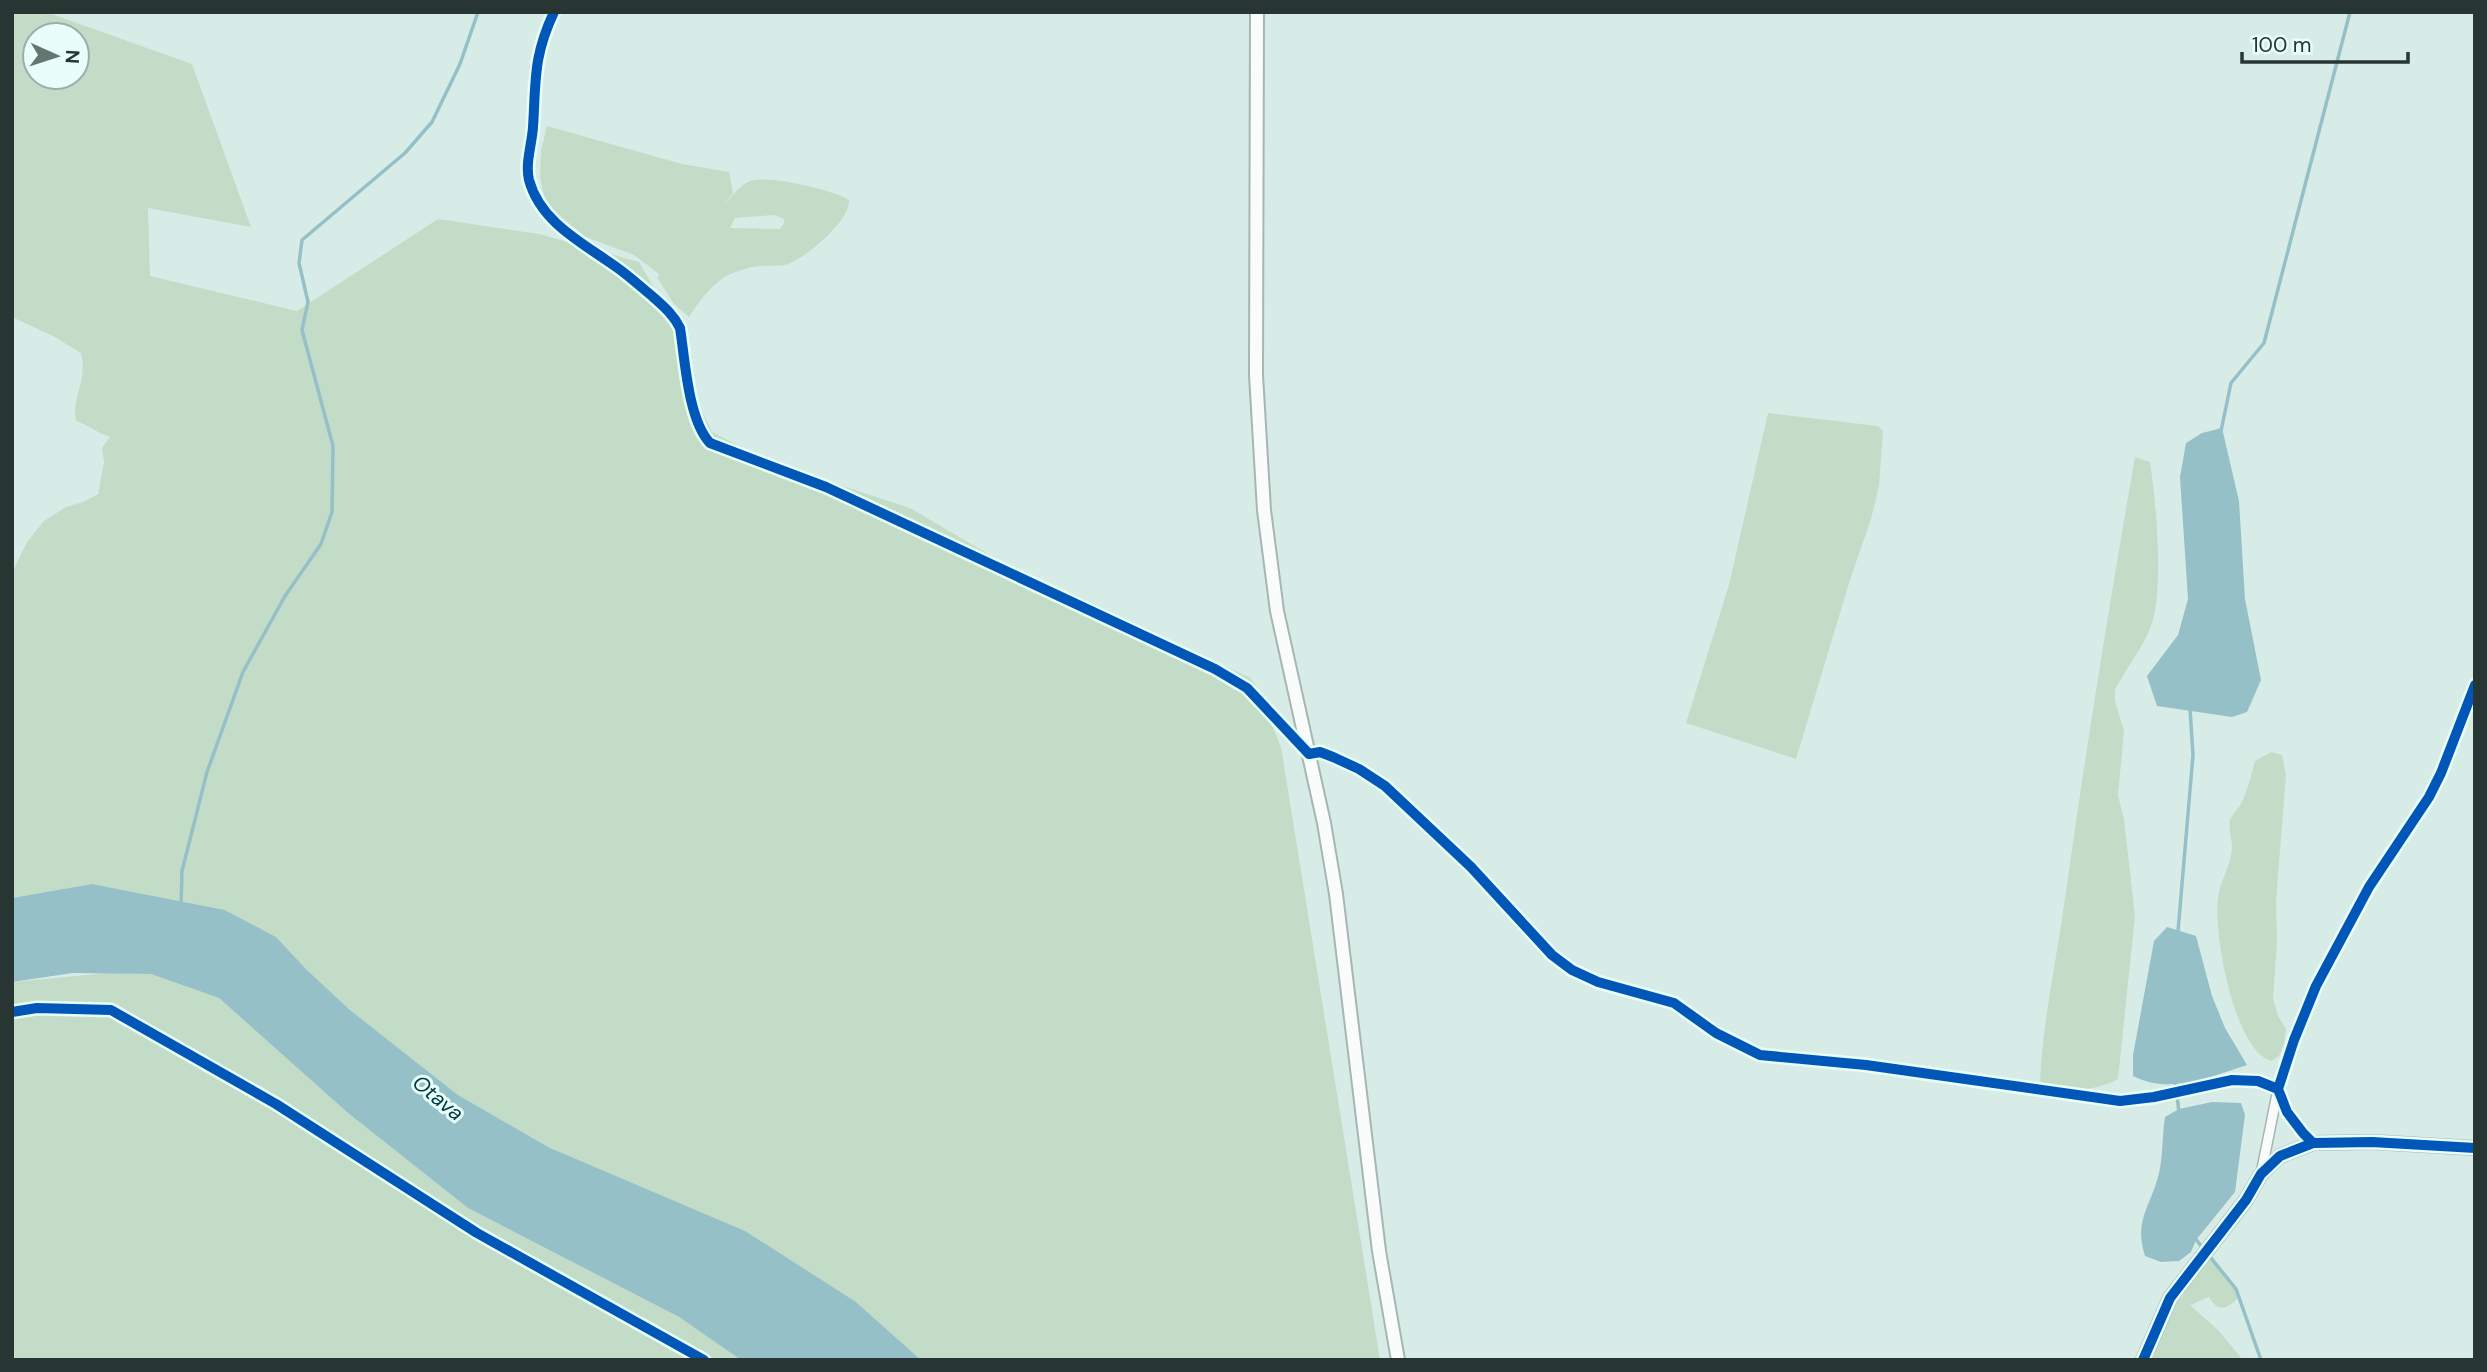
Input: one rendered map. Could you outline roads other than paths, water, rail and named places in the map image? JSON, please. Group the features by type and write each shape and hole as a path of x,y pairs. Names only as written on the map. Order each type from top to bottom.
{"main road":[{"path":"1257,12 1256,375 1264,510 1277,611 1309,754 1336,894 1379,1251 1398,1360"},
{"path":"2143,1360 2170,1298 2232,1219 2261,1174 2280,1156 2313,1143 2372,1142 2475,1148"}],"street":[{"path":"543,209 529,180 528,163 533,127 535,69 554,12"},
{"path":"2261,1174 2278,1088 2316,986 2369,887 2429,797 2475,685"},
{"path":"1309,754 1320,752 1333,757 1359,769 1385,786 1471,867 1552,956 1572,970 1598,982 1674,1003 1716,1033 1760,1055 1866,1065 2120,1101 2154,1097 2232,1080 2258,1081 2278,1088"},
{"path":"2278,1088 2287,1112 2313,1143"}],"water":[{"path":"2222,428 2239,501 2245,599 2261,680 2247,712 2232,717 2157,706 2147,676 2178,635 2188,599 2180,477 2186,443 2202,433"},
{"name":"Otava","path":"92,884 225,910 276,937 350,1010 458,1095 550,1148 745,1231 856,1302 921,1360 741,1360 679,1317 468,1208 348,1113 219,998 151,974 73,973 12,982 12,898"},
{"path":"2167,927 2196,936 2212,996 2225,1028 2247,1065 2204,1079 2175,1084 2161,1084 2133,1076 2133,1055 2154,941"},
{"path":"2212,1102 2241,1103 2245,1115 2235,1192 2196,1240 2191,1252 2179,1261 2161,1262 2145,1256 2142,1224 2160,1170 2165,1117 2179,1109"}],"waterway":[{"path":"181,904 182,871 207,772 243,672 285,596 321,544 332,512 333,446 302,330 308,302 299,263 302,240 405,153 432,122 460,64 478,12"},
{"path":"2221,431 2231,383 2264,343 2350,12"},
{"path":"2178,931 2193,755 2190,709"},
{"path":"2175,1081 2179,1112"},
{"path":"2194,1237 2236,1289 2261,1360"}]}
